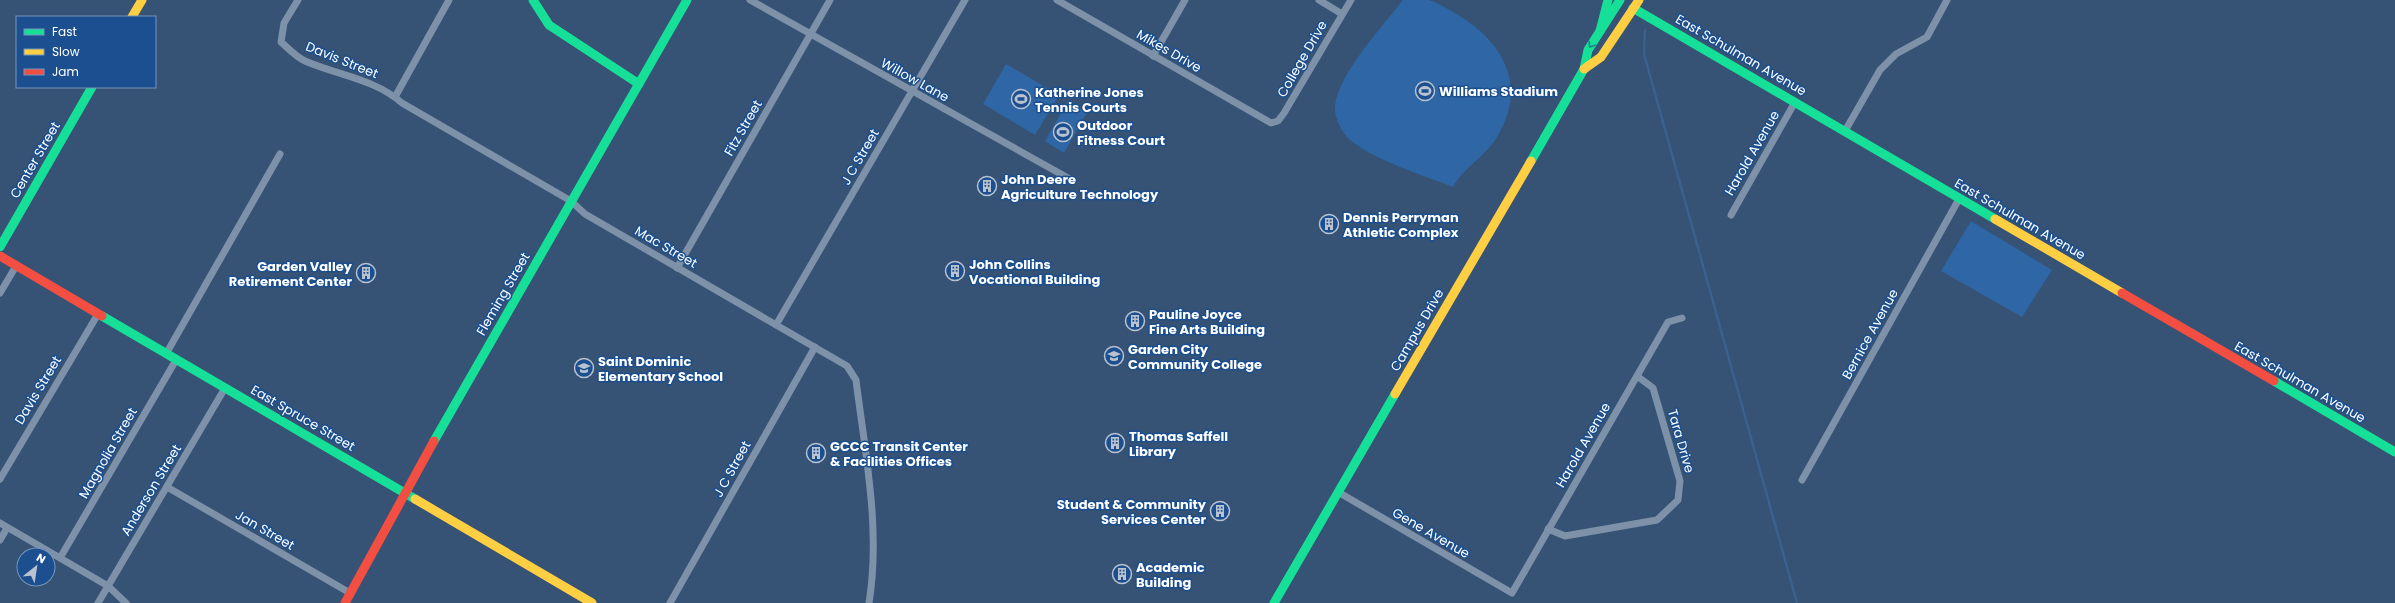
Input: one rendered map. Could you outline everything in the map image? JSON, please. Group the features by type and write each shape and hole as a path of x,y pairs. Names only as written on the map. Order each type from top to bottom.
{"street":[{"path":"133,16 142,0"},
{"name":"Davis Street","path":"298,0 284,23 280,42 303,60 370,83 395,97"},
{"path":"395,97 449,0"},
{"path":"533,0 549,25 639,84"},
{"name":"Fleming Street","path":"349,600 404,493 687,0"},
{"name":"Willow Lane","path":"750,0 1068,178"},
{"name":"Fitz Street","path":"677,268 830,0"},
{"name":"J C Street","path":"776,325 965,0"},
{"name":"Mikes Drive","path":"1057,0 1268,123"},
{"path":"1153,56 1185,0"},
{"path":"1319,0 1342,14"},
{"name":"College Drive","path":"1268,123 1278,121 1284,113 1351,0"},
{"path":"1600,32 1608,0"},
{"name":"Campus Drive","path":"1274,603 1584,70 1588,50 1620,0"},
{"path":"1845,131 1880,70 1896,54 1927,37 1947,0"},
{"name":"Campus Drive","path":"1584,70 1601,57 1636,4"},
{"name":"East Schulman Avenue","path":"1636,4 1795,102 1959,199 2395,452"},
{"name":"Center Street","path":"0,246 91,88"},
{"name":"Mac Street","path":"395,97 402,103 572,201 585,214 847,366 856,380 870,489 873,550 869,603"},
{"name":"Harold Avenue","path":"1731,215 1795,102"},
{"path":"166,354 280,154"},
{"name":"Bernice Avenue","path":"1802,480 1959,199"},
{"name":"East Spruce Street","path":"0,256 592,603"},
{"path":"0,294 16,266"},
{"name":"Davis Street","path":"0,479 98,314"},
{"name":"Harold Avenue","path":"1512,593 1668,322 1682,318"},
{"name":"J C Street","path":"670,603 815,347"},
{"name":"Magnolia Street","path":"60,558 176,360"},
{"name":"Tara Drive","path":"1548,529 1565,536 1657,520 1678,500 1680,481 1653,388 1637,376"},
{"name":"Anderson Street","path":"98,603 225,388"},
{"name":"Jan Street","path":"167,487 349,600"},
{"name":"Gene Avenue","path":"1338,492 1512,593"},
{"path":"0,523 108,586 126,603"},
{"path":"0,540 7,528"}],"shaded area":[{"name":"Williams Stadium","path":"1403,0 1432,1 1458,15 1474,26 1488,39 1499,52 1506,67 1510,83 1510,100 1506,118 1492,144 1463,173 1453,187 1384,160 1359,146 1349,139 1343,132 1336,114 1335,106 1338,93 1344,80 1373,37"},
{"name":"Katherine Jones Tennis Courts","path":"1006,64 1059,95 1035,135 983,104"},
{"name":"Outdoor Fitness Court","path":"1068,101 1087,112 1064,153 1045,141"},
{"path":"1971,221 2052,270 2022,317 1941,271"}],"waterway":[{"path":"1645,30 1644,54 1797,603"}],"traffic: fast":[{"path":"533,0 549,25 639,84"},
{"path":"434,441 687,0"},
{"path":"1600,31 1608,0"},
{"path":"1531,161 1584,69 1588,50 1620,0"},
{"path":"1633,8 1995,219"},
{"path":"0,247 91,88"},
{"path":"102,316 415,499"},
{"path":"2274,381 2395,452"},
{"path":"1274,603 1395,394"}],"traffic: slow":[{"path":"133,16 142,0"},
{"path":"1584,69 1601,57 1639,0"},
{"path":"1395,394 1531,161"},
{"path":"1995,219 2122,293"},
{"path":"415,499 592,603"}],"traffic: jam":[{"path":"0,256 102,316"},
{"path":"2122,293 2274,381"},
{"path":"345,603 434,441"}],"place":[{"name":"Williams Stadium","path":"1425,91"},
{"name":"Katherine Jones Tennis Courts","path":"1021,99"},
{"name":"Outdoor Fitness Court","path":"1063,132"},
{"name":"John Deere Agriculture Technology","path":"987,186"},
{"name":"Dennis Perryman Athletic Complex","path":"1329,224"},
{"name":"John Collins Vocational Building","path":"955,271"},
{"name":"Garden Valley Retirement Center","path":"366,273"},
{"name":"Pauline Joyce Fine Arts Building","path":"1135,321"},
{"name":"Garden City Community College","path":"1114,356"},
{"name":"Saint Dominic Elementary School","path":"584,368"},
{"name":"Thomas Saffell Library","path":"1115,443"},
{"name":"GCCC Transit Center & Facilities Offices","path":"816,453"},
{"name":"Student & Community Services Center","path":"1220,511"},
{"name":"Academic Building","path":"1122,574"}]}
